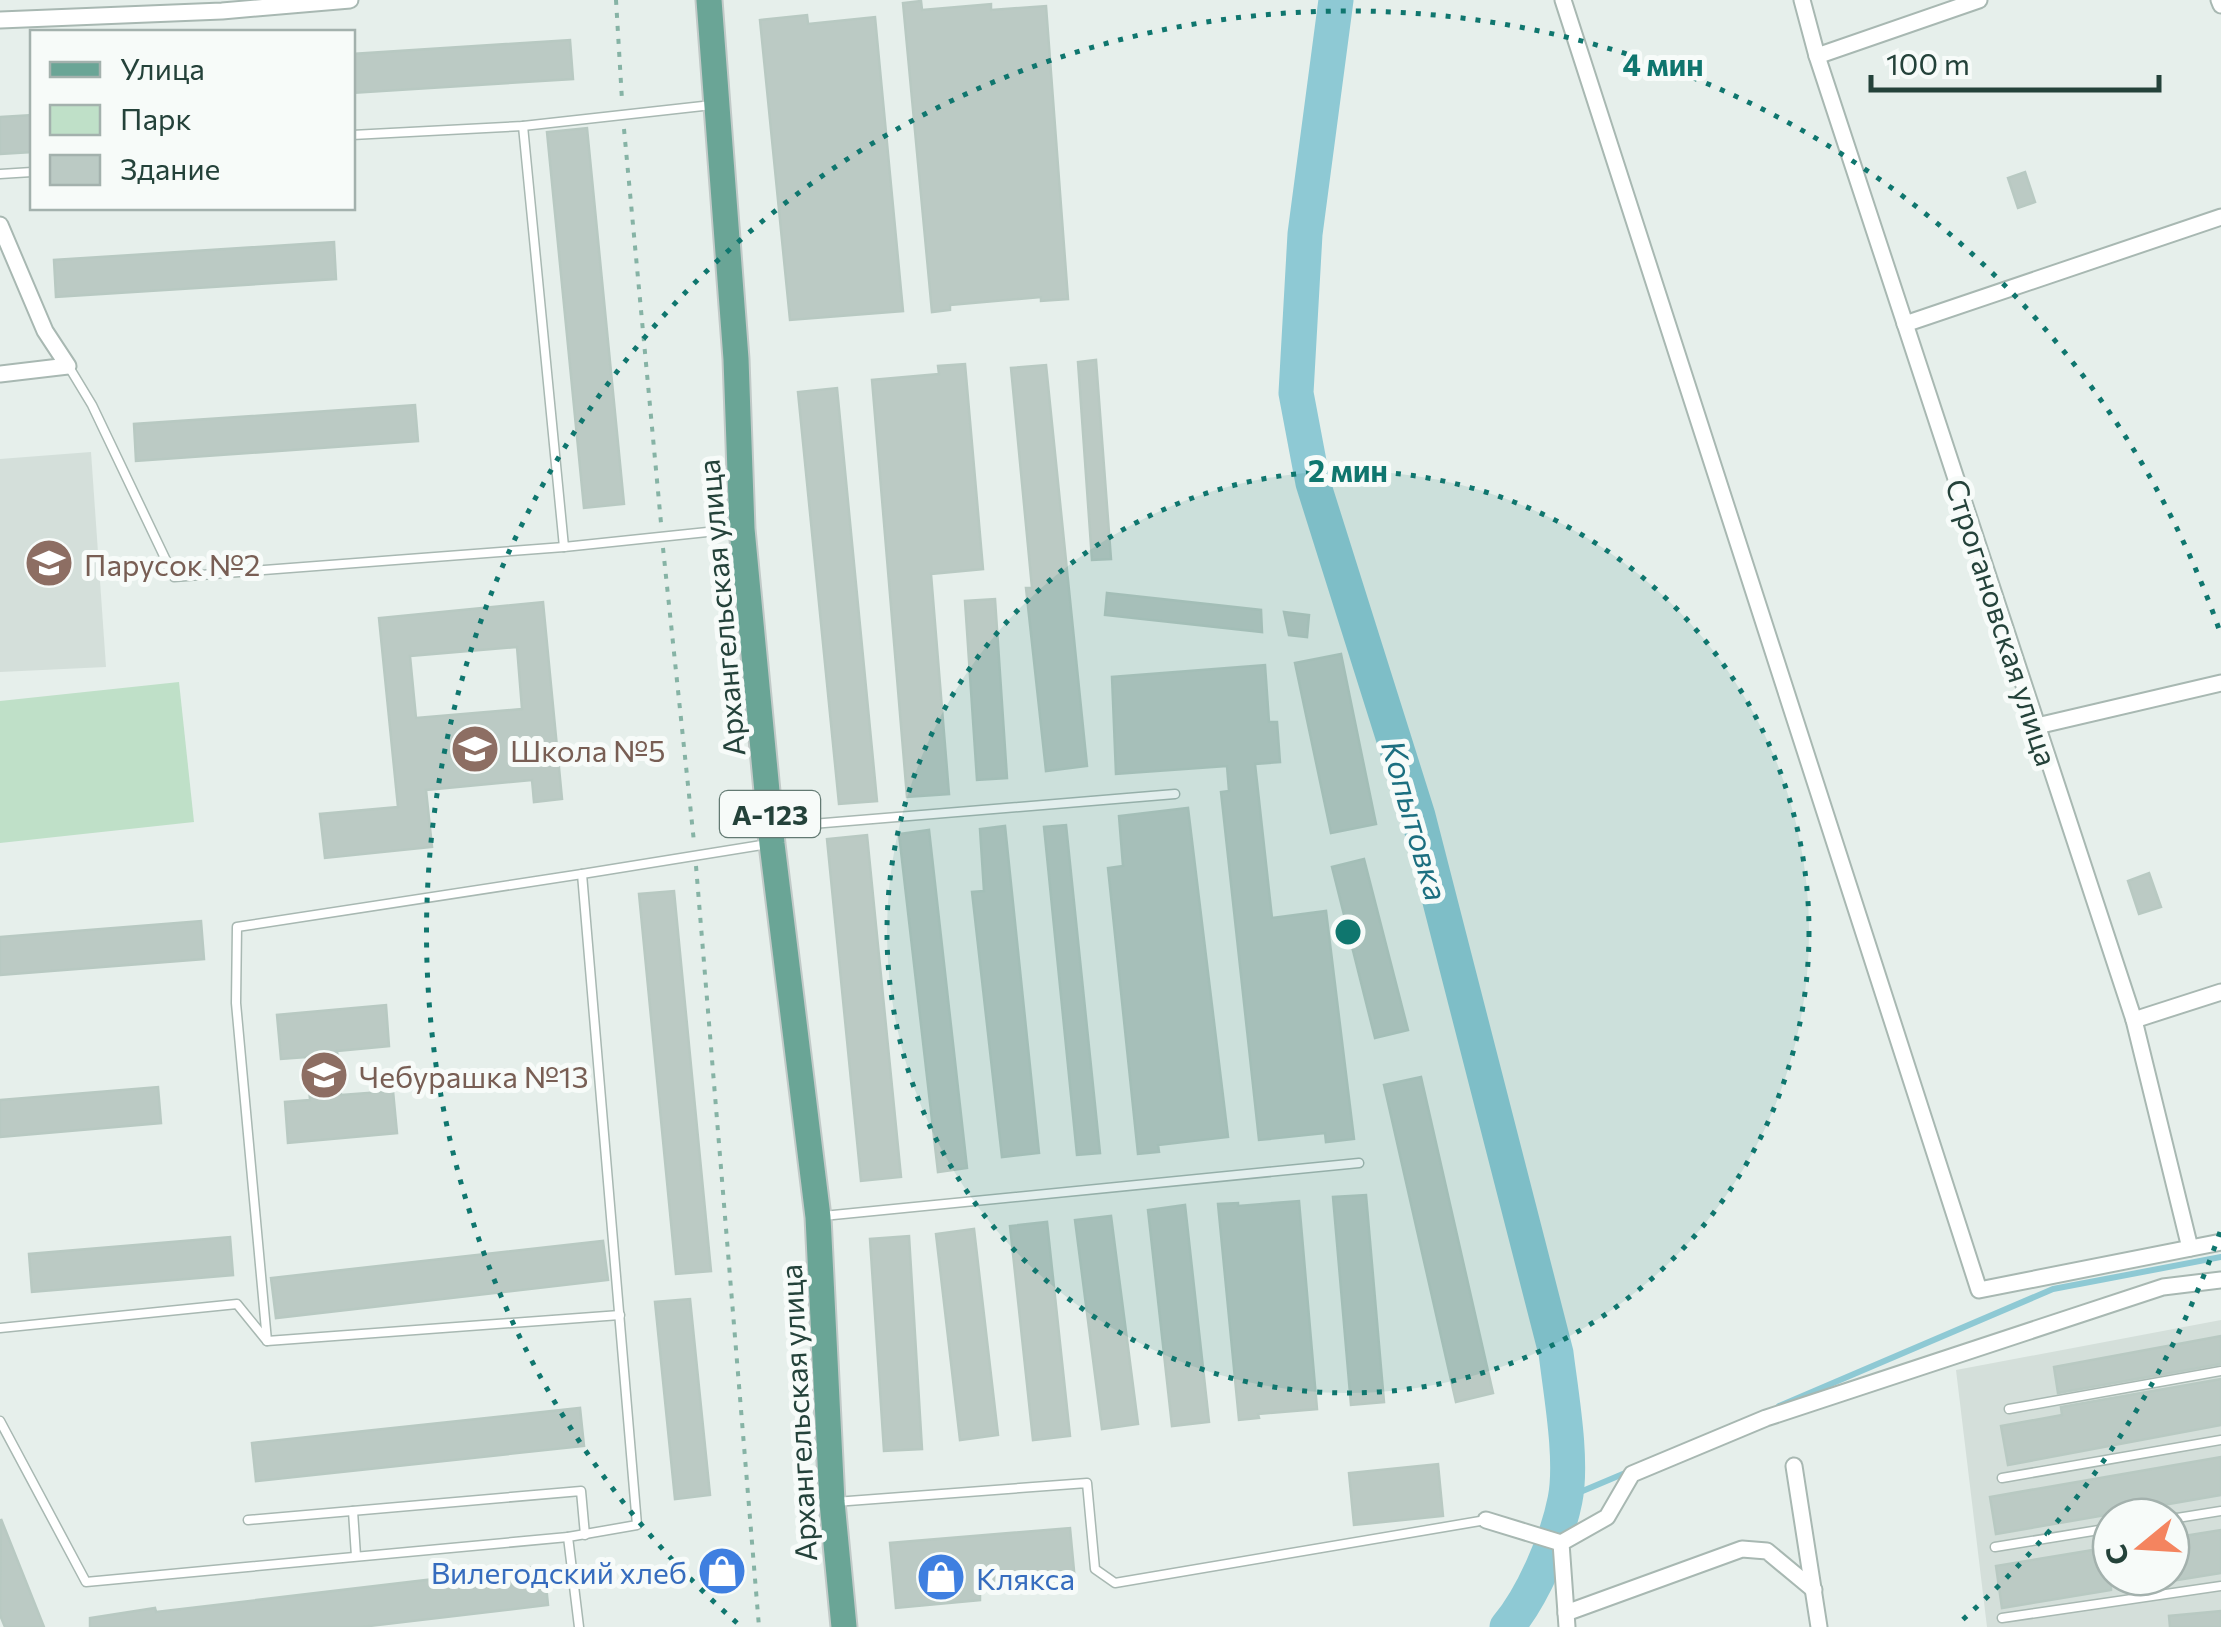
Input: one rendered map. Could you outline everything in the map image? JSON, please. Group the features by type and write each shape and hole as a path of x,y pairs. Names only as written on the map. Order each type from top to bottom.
{"main road":[{"name":"Архангельская улица","path":"709,0 736,359 742,529 772,835 818,1217 832,1502 844,1627"}],"street":[{"path":"0,20 350,0"},
{"path":"1563,0 1979,1290 2221,1242"},
{"name":"Строгановская улица","path":"1802,0 1817,56 2134,1020 2190,1248"},
{"path":"1817,56 1979,0"},
{"path":"1905,324 2221,217"},
{"path":"0,225 46,331 68,366 0,374"},
{"path":"2038,726 2221,683"},
{"path":"2134,1020 2221,992"},
{"path":"1486,1520 1561,1542 1607,1518 1632,1474 1766,1418 2163,1287 2221,1280"},
{"path":"1794,1466 1819,1627"},
{"path":"1561,1542 1566,1616 1742,1549 1766,1551 1814,1590"}],"lane":[{"path":"355,135 523,126 715,105"},
{"path":"523,126 564,546"},
{"path":"0,174 30,172"},
{"path":"68,366 92,404 174,576 742,529"},
{"path":"267,1341 236,1004 237,928 695,856 772,835 1175,794"},
{"path":"0,1421 86,1582 568,1536 637,1525 582,874"},
{"path":"818,1217 1359,1163"},
{"path":"0,1328 236,1304 267,1341"},
{"path":"267,1341 620,1315"},
{"path":"2009,1410 2221,1371"},
{"path":"2002,1478 2221,1440"},
{"path":"832,1502 1087,1483 1096,1569 1115,1583 1486,1520"},
{"path":"248,1520 581,1490 585,1534"},
{"path":"352,1511 356,1556"},
{"path":"2191,1516 2221,1511"},
{"path":"1995,1547 2091,1531"},
{"path":"568,1536 579,1627"},
{"path":"2002,1618 2221,1586"}],"path":[{"path":"616,0 623,115 695,856 759,1627"}],"shaded area":[{"name":"Парусок №2","path":"91,452 106,667 0,672 0,459"},
{"path":"2221,1320 2221,1627 1987,1627 1956,1370"}],"green space":[{"path":"179,682 194,822 0,843 0,701"}],"building":[{"path":"921,1 922,10 991,4 991,10 1046,6 1068,299 1041,301 1041,297 950,305 950,310 932,312 903,3"},
{"path":"807,15 808,24 875,17 903,311 790,320 760,20"},
{"path":"570,40 573,79 355,93 355,54"},
{"path":"30,115 30,152 0,154 0,117"},
{"path":"587,128 624,504 584,508 547,132"},
{"path":"2025,172 2035,202 2018,208 2008,178"},
{"path":"334,242 336,279 56,297 54,260"},
{"path":"1096,360 1111,559 1092,560 1078,362"},
{"path":"965,364 983,569 931,574 949,794 907,797 872,380 939,374 938,366"},
{"path":"1046,365 1087,766 1046,771 1026,588 1032,588 1011,368"},
{"path":"837,388 877,801 839,804 798,392"},
{"path":"415,405 418,441 136,461 134,424"},
{"path":"1107,593 1261,610 1262,632 1105,615"},
{"path":"995,599 1007,778 977,780 965,601"},
{"name":"Школа №5","path":"543,602 562,799 534,802 532,780 426,790 432,847 325,858 320,814 398,807 379,618","holes":["517,647 522,709 416,718 410,656"]},
{"path":"1284,612 1309,615 1307,637 1289,635"},
{"path":"1341,654 1376,824 1331,833 1295,663"},
{"path":"1265,665 1269,722 1277,722 1280,762 1255,764 1272,918 1326,911 1354,1139 1326,1142 1325,1133 1259,1140 1221,792 1229,791 1227,766 1116,774 1112,677"},
{"path":"1188,808 1228,1137 1158,1145 1159,1152 1138,1154 1108,868 1123,866 1119,816"},
{"path":"1066,825 1100,1153 1077,1155 1044,827"},
{"path":"1005,826 1039,1153 1002,1157 972,892 984,891 980,829"},
{"path":"929,830 967,1168 938,1172 899,834"},
{"path":"867,835 901,1177 861,1181 827,839"},
{"path":"1364,859 1408,1030 1375,1038 1332,867"},
{"path":"2149,873 2161,907 2139,914 2128,881"},
{"path":"674,891 711,1271 676,1274 639,894"},
{"path":"201,921 204,959 0,975 0,937"},
{"name":"Чебурашка №13","path":"386,1005 389,1046 337,1051 341,1095 393,1091 397,1133 288,1143 285,1102 310,1100 307,1057 281,1059 277,1015"},
{"path":"1421,1077 1493,1393 1456,1402 1384,1085"},
{"path":"158,1087 161,1123 0,1137 0,1100"},
{"path":"1366,1195 1384,1402 1351,1405 1333,1197"},
{"path":"1299,1201 1317,1409 1258,1414 1259,1418 1239,1420 1218,1204"},
{"path":"1185,1205 1209,1422 1172,1426 1148,1210"},
{"path":"1111,1216 1138,1424 1102,1429 1075,1220"},
{"path":"1047,1222 1070,1436 1033,1440 1010,1226"},
{"path":"974,1229 998,1435 960,1440 936,1234"},
{"path":"909,1236 922,1449 884,1451 870,1239"},
{"path":"230,1237 233,1275 32,1292 29,1254"},
{"path":"603,1241 608,1280 276,1318 271,1278"},
{"path":"690,1299 710,1495 675,1499 655,1302"},
{"path":"2221,1336 2221,1364 2058,1393 2054,1367"},
{"path":"2221,1379 2221,1425 2008,1465 2001,1426 2062,1415 2061,1407"},
{"path":"580,1408 584,1446 256,1481 252,1443"},
{"path":"2221,1457 2221,1495 2191,1500 2191,1497 2091,1497 2091,1518 1996,1534 1990,1497"},
{"path":"1438,1464 1443,1516 1354,1525 1349,1473"},
{"path":"1,1519 44,1627 5,1627 0,1615"},
{"path":"1070,1528 1075,1581 980,1589 980,1600 896,1608 890,1543"},
{"path":"2221,1530 2221,1573 2191,1578 2191,1535"},
{"path":"2091,1550 2091,1593 2002,1608 1996,1566"},
{"path":"544,1566 548,1605 361,1627 90,1627 90,1618 155,1608 156,1612"},
{"path":"2221,1611 2221,1627 2170,1627 2169,1616"}],"waterway":[{"name":"Копытовка","path":"1336,0 1305,234 1296,393 1313,483 1418,816 1556,1353 1567,1447 1565,1500 1543,1567 1507,1627"},
{"path":"1779,1406 2053,1289 2221,1257"},
{"path":"1566,1498 1630,1471"}],"place":[{"name":"Парусок №2","path":"49,563"},
{"name":"Школа №5","path":"475,749"},
{"name":"Чебурашка №13","path":"324,1075"},
{"name":"Вилегодский хлеб","path":"722,1571"},
{"name":"Клякса","path":"941,1577"}]}
